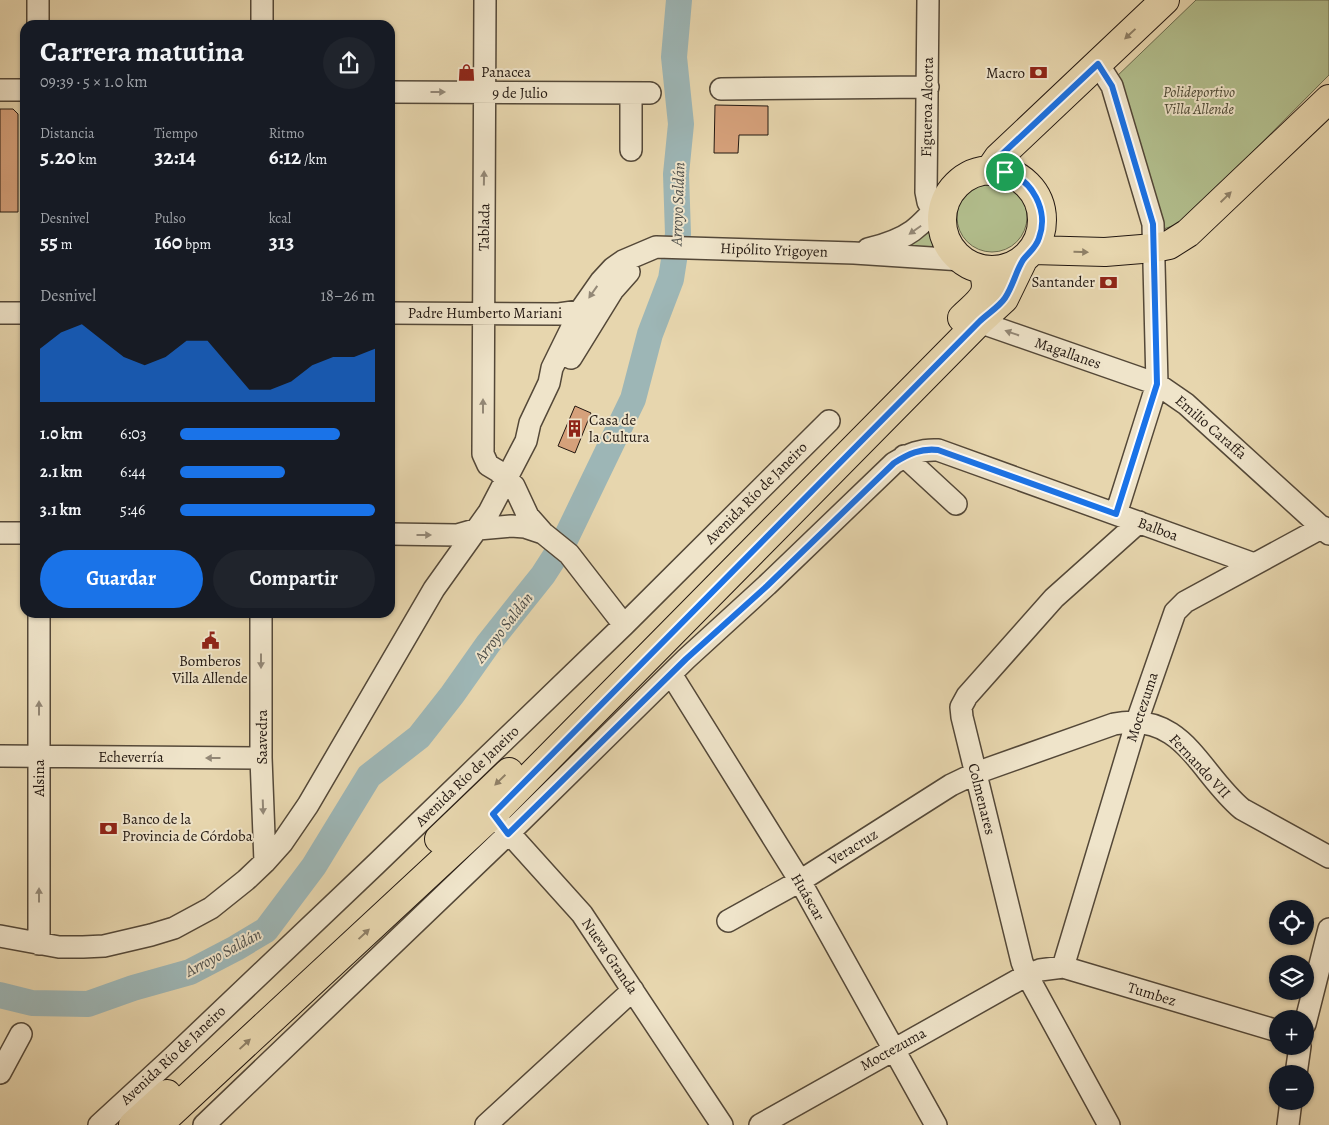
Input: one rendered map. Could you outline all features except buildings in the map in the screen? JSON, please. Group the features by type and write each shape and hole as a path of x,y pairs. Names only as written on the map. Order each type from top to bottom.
{"main road":[{"path":"989,171 998,158 1166,0"},
{"path":"972,265 997,270 1010,267 1028,255 1105,252 1169,245 1188,233 1329,99"},
{"path":"133,1125 494,816 641,642 982,298 987,285 972,265 951,248 942,213 961,182 974,174 989,171 1005,172 1020,179 1032,190 1040,205 1042,228 1038,240 1004,300 979,322 494,816 158,1125"}],"street":[{"path":"38,0 38,20"},
{"path":"262,0 262,20"},
{"name":"Tablada","path":"485,0 483,454 488,465 502,475"},
{"name":"Figueroa Alcorta","path":"928,0 926,192 928,202 942,213"},
{"path":"1098,64 1112,86 1153,224 1154,248 1157,384 1116,514"},
{"path":"721,89 928,87"},
{"path":"0,90 20,90"},
{"name":"9 de Julio","path":"395,92 640,93 631,150"},
{"name":"Hipólito Yrigoyen","path":"854,253 888,244 899,239 942,213"},
{"name":"Hipólito Yrigoyen","path":"650,250 695,248 854,253 972,265"},
{"path":"434,590 487,528 502,475 517,436 530,423 550,383 552,368 580,311 613,268 650,250"},
{"path":"550,383 562,374 613,290 650,250"},
{"name":"Padre Humberto Mariani","path":"395,313 559,314 580,311"},
{"path":"0,313 20,314"},
{"name":"Magallanes","path":"979,322 1157,384"},
{"name":"Emilio Caraffa","path":"1157,384 1186,404 1326,531"},
{"name":"Avenida Río de Janeiro","path":"98,1125 173,1057 375,865 624,625 829,421"},
{"name":"Balboa","path":"912,454 928,449 938,450 1254,564"},
{"path":"204,1125 494,816 671,674 767,586 894,463 912,454 956,504"},
{"path":"502,475 514,486 528,516 543,533 569,554 624,625"},
{"path":"0,936 58,946 104,946 174,928 211,908 246,880 265,862 286,837 308,805 434,590 457,535 476,506 502,475"},
{"path":"395,534 457,535 487,528 502,523 521,500"},
{"path":"476,506 487,528"},
{"name":"Colmenares","path":"1109,1125 1027,975 1018,947 961,707 964,700 1054,598 1139,522"},
{"path":"487,528 525,527 543,533"},
{"name":"Moctezuma","path":"1063,967 1137,721 1175,612 1185,602 1254,564 1326,531"},
{"path":"0,533 20,534"},
{"name":"Alsina","path":"39,618 39,944"},
{"name":"Saavedra","path":"261,618 261,758 265,862"},
{"name":"Huáscar","path":"671,674 800,881 936,1125"},
{"name":"Fernando VII","path":"976,773 1114,724 1137,721 1151,723 1168,730 1185,744 1230,799 1242,809 1329,857"},
{"name":"Echeverría","path":"0,756 261,758"},
{"name":"Veracruz","path":"728,921 800,881 951,785 976,773"},
{"name":"Nueva Granda","path":"494,816 582,914 722,1125"},
{"path":"1309,1010 1329,930"},
{"name":"Tumbez","path":"1027,975 1040,970 1063,967 1269,1029"},
{"name":"Moctezuma","path":"760,1125 1027,975"},
{"path":"486,1125 633,990"},
{"path":"0,1073 21,1034"},
{"path":"1288,1125 1290,1110"}],"green space":[{"name":"Polideportivo Villa Allende","path":"1196,0 1329,0 1329,75 1213,192 1178,224 1158,231 1113,80"},
{"path":"992,182 1005,185 1017,192 1024,204 1027,217 1024,230 1017,242 1005,249 992,252 979,249 967,242 960,230 957,217 960,204 967,192 979,185"},
{"path":"931,227 939,249 906,246"}],"waterway":[{"name":"Arroyo Saldán","path":"0,995 32,1003 88,1004 133,988 190,972 266,930 314,866 369,776 419,737 488,644 543,575 563,544 633,399 650,334 671,279 678,234 676,174 681,124 674,57 679,0"}],"place":[{"name":"Panacea","path":"467,72"},
{"name":"Macro","path":"1039,73"},
{"name":"Santander","path":"1109,282"},
{"name":"Casa de la Cultura","path":"575,429"},
{"name":"Bomberos Villa Allende","path":"210,640"},
{"name":"Banco de la Provincia de Córdoba","path":"108,828"}],"route":[{"path":"1098,64 1112,86 1153,224 1157,384 1116,514 938,450 928,449 904,456 894,463 767,586 686,659 508,834 493,814 979,322 1004,300 1023,260 1033,250 1042,228 1040,205 1032,190 1020,179 1005,172 989,171 998,158 1098,64"}]}
